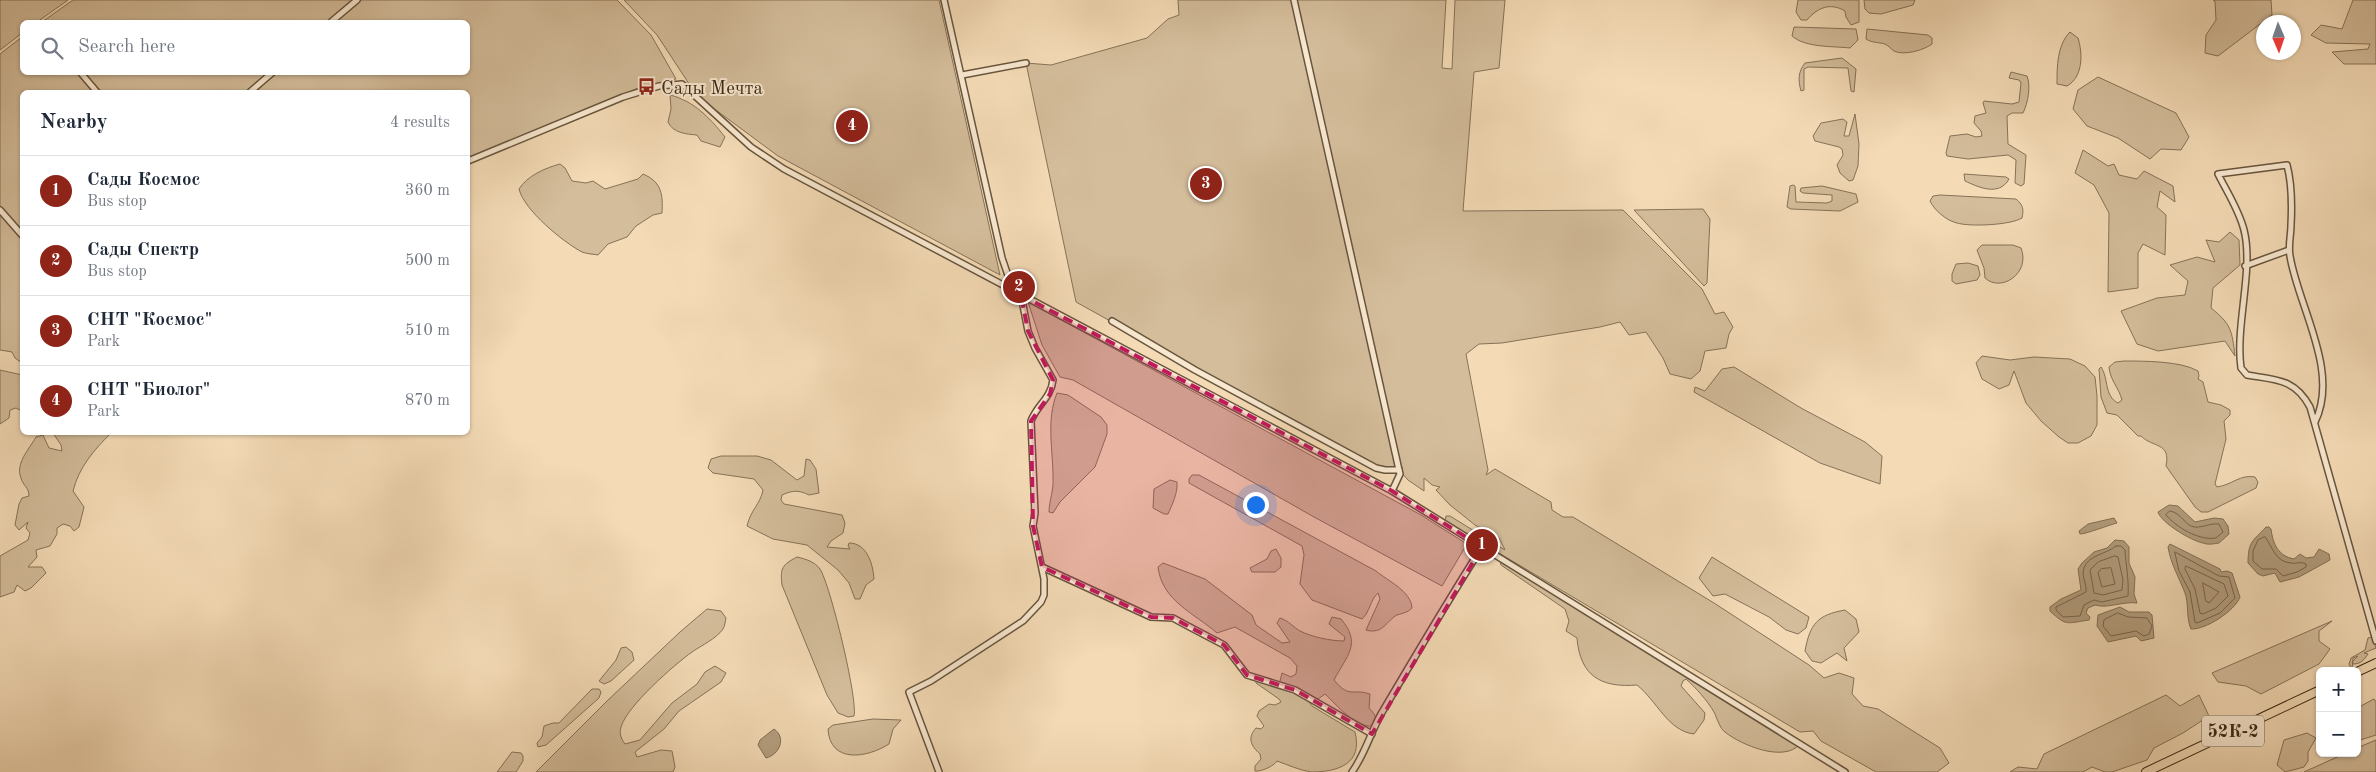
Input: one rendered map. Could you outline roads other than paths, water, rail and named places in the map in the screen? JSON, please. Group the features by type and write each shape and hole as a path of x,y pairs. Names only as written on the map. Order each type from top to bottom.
{"main road":[{"path":"2361,670 2376,663"},
{"path":"2361,675 2376,668"},
{"name":"52К-2","path":"2146,772 2316,692"},
{"name":"52К-2","path":"2158,772 2316,697"}],"street":[{"path":"333,20 357,0"},
{"path":"944,0 1002,258 1013,290"},
{"path":"1294,0 1399,470 1392,491"},
{"path":"962,75 1026,63"},
{"path":"83,75 95,90"},
{"path":"252,90 270,75"},
{"path":"470,161 629,95 659,86 682,84 751,147 784,169 1392,491 1845,772"},
{"path":"2315,422 2320,410 2320,360 2289,250 2291,212 2287,165 2218,174 2238,212 2244,230 2245,266 2241,313 2242,368 2247,374 2290,384 2304,395 2315,422 2376,641"},
{"path":"0,210 20,233"},
{"path":"2245,266 2289,250"},
{"path":"939,772 909,692 931,681 1023,621 1032,613 1044,595 1042,567 1033,526 1035,513 1031,421 1035,411 1050,394 1053,380 1032,339 1023,312 1021,295"},
{"path":"1112,321 1195,370 1237,391 1376,468 1399,470"},
{"path":"1352,772 1362,759 1372,734 1438,617 1482,547"},
{"path":"1042,567 1151,617 1173,618 1224,645 1247,675 1264,678 1295,690 1372,734"}],"water":[{"path":"2169,505 2178,506 2195,522 2214,518 2223,519 2228,526 2229,534 2219,543 2205,544 2198,542 2177,531 2160,516 2158,512"},
{"path":"2114,518 2117,523 2080,534 2079,531 2088,524"},
{"path":"2266,527 2271,529 2277,548 2284,555 2294,559 2300,554 2306,558 2314,557 2319,549 2329,554 2330,560 2299,577 2280,582 2275,573 2263,576 2258,574 2248,563 2249,550 2252,542"},
{"path":"2115,540 2124,541 2129,547 2129,563 2135,577 2134,594 2137,603 2095,605 2088,608 2086,613 2090,617 2089,620 2068,623 2060,620 2050,611 2050,607 2061,599 2081,590 2078,569 2082,563 2094,552 2107,548"},
{"path":"2170,544 2220,569 2221,572 2227,571 2232,573 2240,597 2226,614 2204,626 2191,629 2186,597 2171,560 2168,547"},
{"path":"2120,607 2129,612 2149,612 2152,615 2154,638 2141,641 2136,636 2108,642 2097,626 2098,615"},
{"path":"774,729 780,737 780,746 775,753 766,758 758,745 760,740"}],"place":[{"name":"Сады Мечта","path":"647,87"},
{"name":"СНТ \"Биолог\"","path":"852,126"},
{"name":"СНТ \"Космос\"","path":"1206,184"},
{"name":"Сады Спектр","path":"1019,287"},
{"name":"Сады Космос","path":"1482,545"}]}
